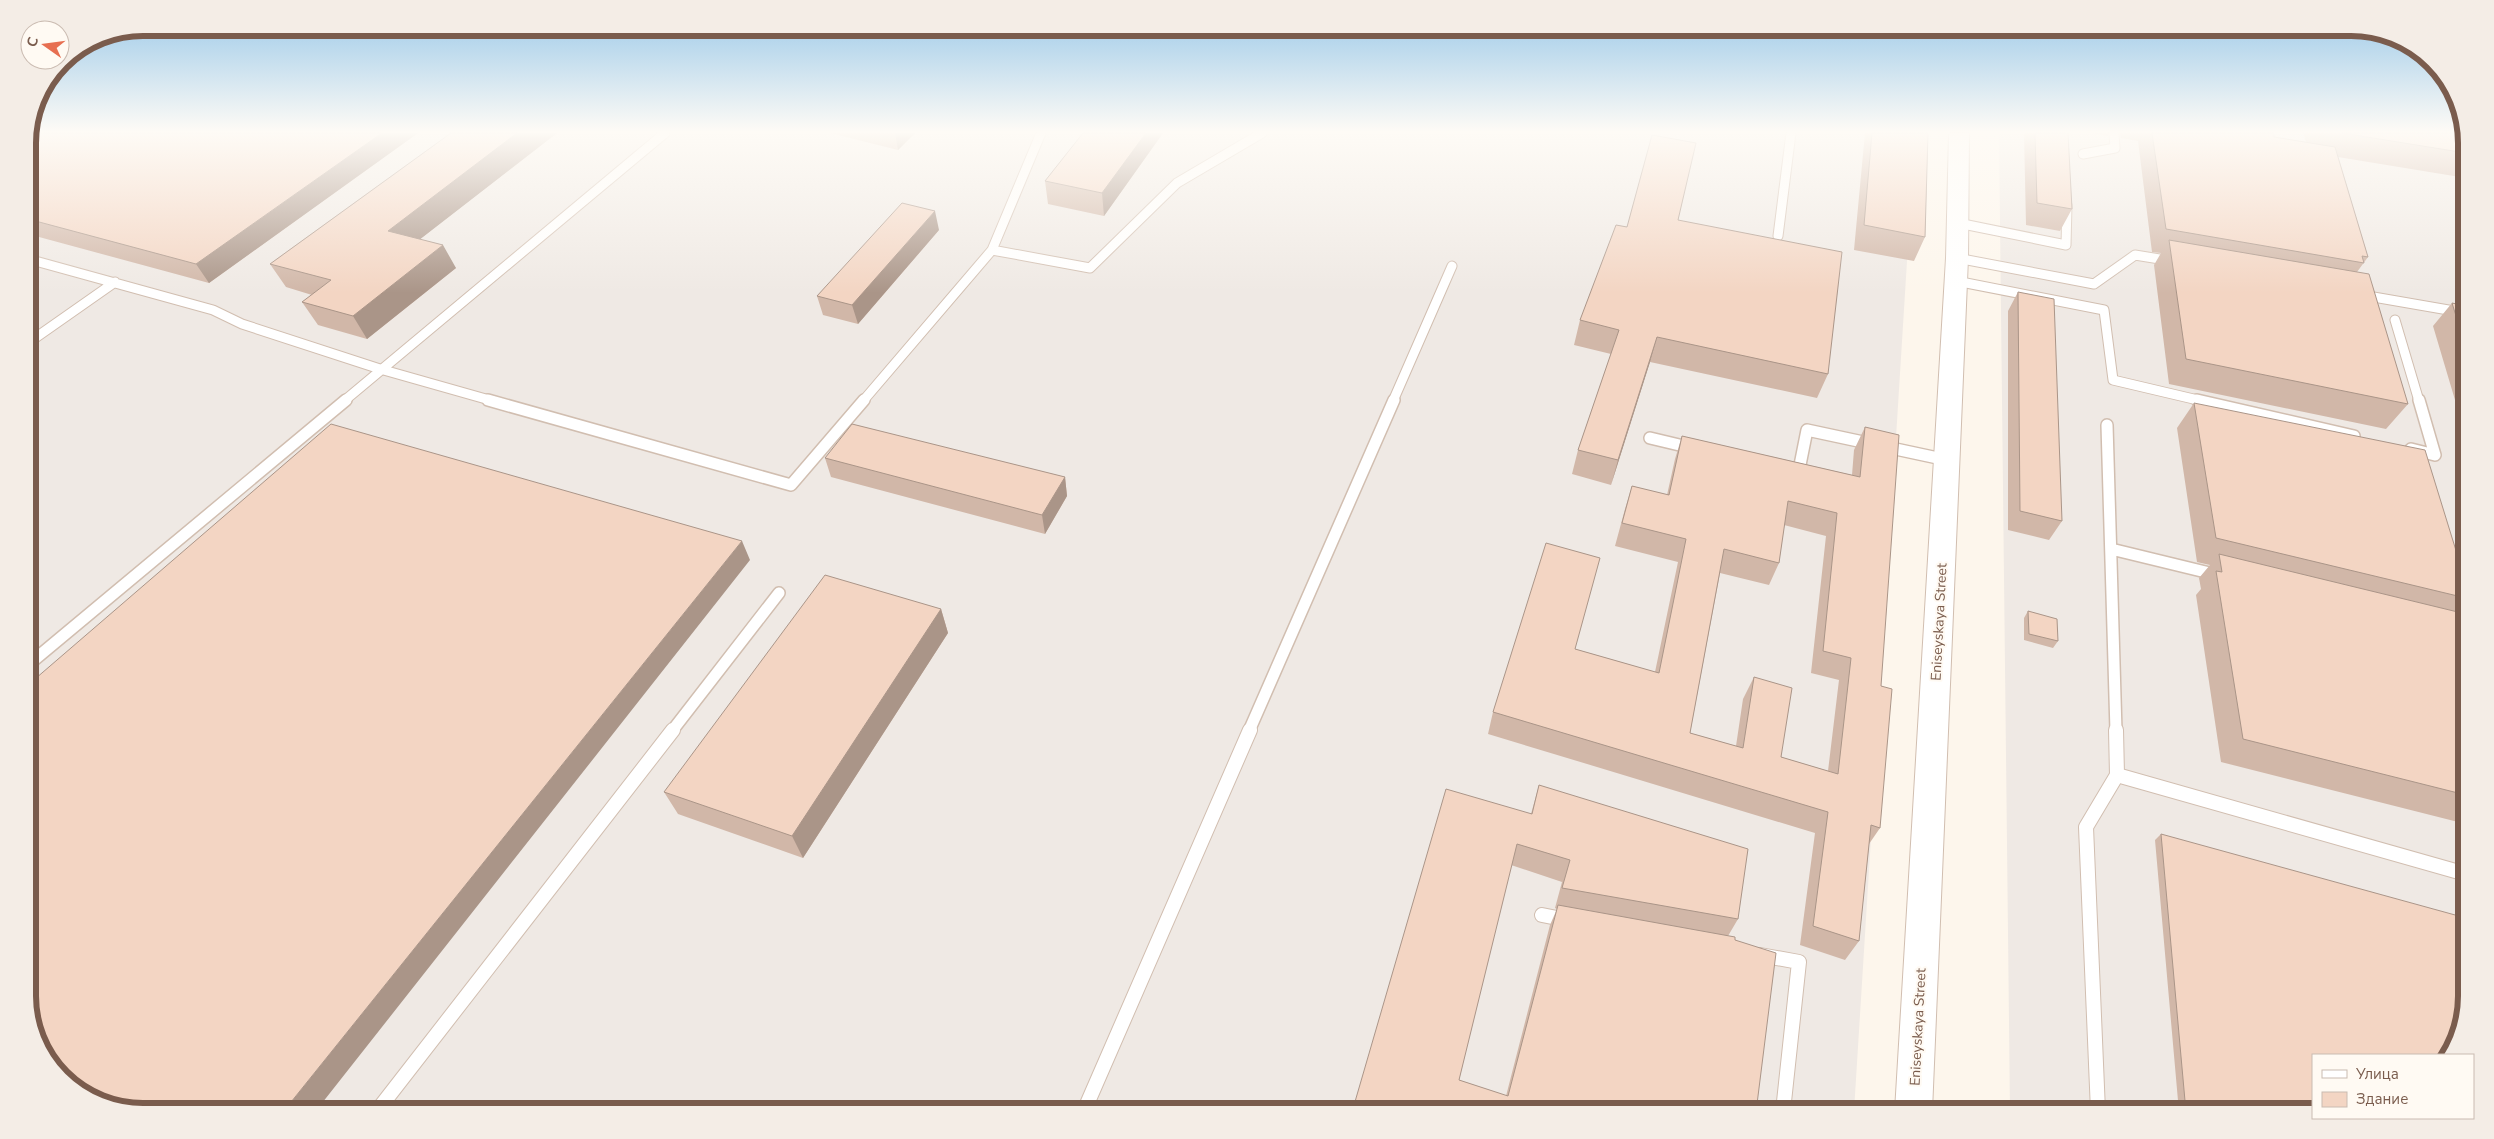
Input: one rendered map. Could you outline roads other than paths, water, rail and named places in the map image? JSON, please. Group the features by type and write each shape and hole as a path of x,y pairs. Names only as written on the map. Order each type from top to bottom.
{"street":[{"name":"Eniseyskaya Street","path":"1914,1103 1957,270 1958,186"}],"lane":[{"path":"36,658 601,186"},
{"path":"36,261 213,310 242,324 380,369 791,485 992,250 1019,186"},
{"path":"992,250 1090,268 1174,186"},
{"path":"1778,236 1784,186"},
{"path":"1958,223 2066,245 2067,199"},
{"path":"1957,270 2094,284 2135,255 2184,263"},
{"path":"1088,1103 1452,266"},
{"path":"1957,270 2104,310 2113,380 2368,439"},
{"path":"36,336 115,282"},
{"path":"2350,293 2458,312"},
{"path":"2395,320 2435,455 2397,446"},
{"path":"2098,1103 2086,827 2117,775 2107,425"},
{"path":"1788,472 1798,475 1808,430 1947,460"},
{"path":"1650,438 1706,452"},
{"path":"2110,549 2226,577"},
{"path":"384,1103 779,593"},
{"path":"2117,775 2458,872"},
{"path":"1542,915 1580,922"},
{"path":"1742,952 1799,962 1784,1103"}]}
